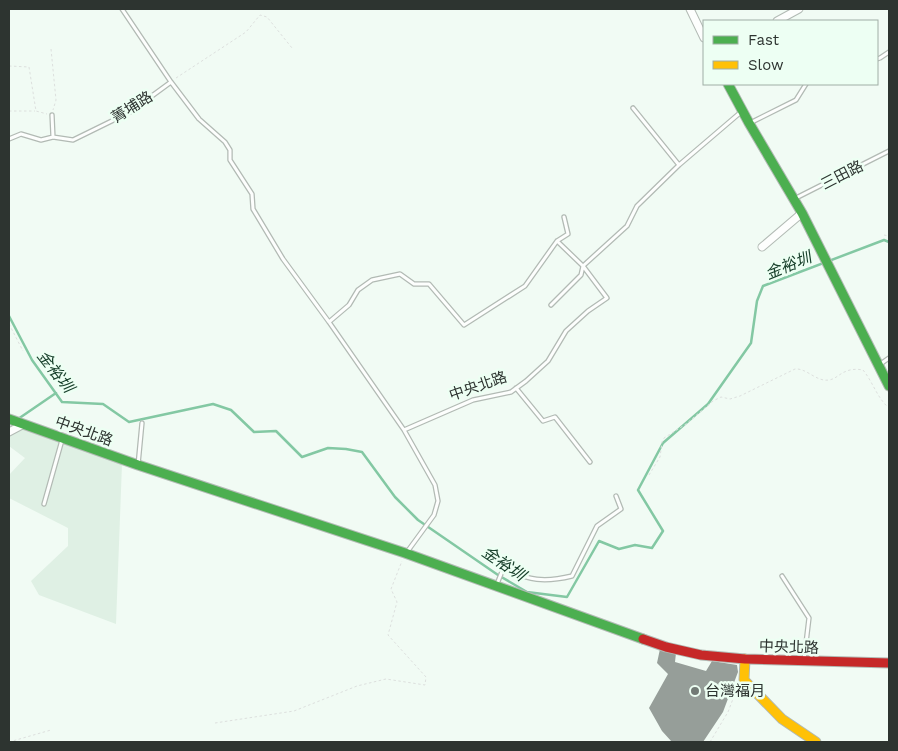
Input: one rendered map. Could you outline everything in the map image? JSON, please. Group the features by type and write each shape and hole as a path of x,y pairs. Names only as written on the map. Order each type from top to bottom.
{"street":[{"path":"690,9 703,36"},
{"path":"779,20 799,9"},
{"path":"729,85 802,213 889,386"},
{"path":"762,248 802,213"},
{"name":"中央北路","path":"9,418 138,465 406,553 666,648 701,655 745,659 889,663"},
{"path":"9,432 24,424"},
{"path":"745,659 744,680 782,719 816,742"}],"lane":[{"path":"122,9 171,82 199,119 225,142 230,150 230,160 252,194 253,209 283,259 404,430 435,484 438,501 434,515 406,553"},
{"path":"878,58 889,52"},
{"name":"菁埔路","path":"9,139 21,134 41,140 53,137 73,140 130,112 171,82"},
{"path":"749,123 796,100 805,85"},
{"path":"633,108 679,165"},
{"path":"551,305 581,274 583,266 627,226 637,206 679,165 743,110"},
{"path":"52,115 53,137"},
{"name":"三田路","path":"794,199 889,152"},
{"path":"329,322 349,305 358,290 372,280 400,274 414,284 429,284 464,325 525,286 557,241 568,234 564,217"},
{"path":"557,241 583,266"},
{"name":"中央北路","path":"404,430 472,400 511,392 548,361 566,331 588,311 607,298 583,266"},
{"path":"879,365 889,358"},
{"path":"516,388 543,421 555,418 590,462"},
{"path":"138,465 142,423"},
{"path":"44,504 63,438"},
{"path":"496,586 503,569 523,577 540,580 557,580 572,576 597,526 622,509 616,496"},
{"path":"782,576 808,618 804,661"}],"path":[{"path":"171,82 246,32 260,15 267,17 292,48"},
{"path":"9,111 36,112 52,115 56,100 50,49"},
{"path":"9,66 29,67 36,112"},
{"path":"884,235 889,236"},
{"path":"9,324 23,351"},
{"path":"649,475 660,457 664,438 686,424 712,401 722,397 730,399 740,396 795,369 800,369 828,381 847,371 863,370 882,401 889,408"},
{"path":"215,723 294,711 357,686 386,679 425,685 426,677 388,635 397,602 391,589 406,553"},
{"path":"710,742 728,712 736,691 744,680"},
{"path":"9,742 51,730"}],"shaded area":[{"path":"9,425 122,464 116,624 39,595 31,581 68,546 68,528 9,498 9,475 25,458 9,446"}],"building":[{"name":"台灣福月","path":"660,649 676,653 675,662 706,671 712,661 737,665 738,672 723,712 703,742 672,742 662,731 649,708 668,674 657,663"}],"waterway":[{"name":"金裕圳","path":"9,316 32,360 62,402 103,404 129,422 213,404 231,410 254,432 276,431 302,457 328,448 362,452 395,497 418,520 498,575 527,592 567,597 599,541 619,549 635,545 652,548 663,531 638,490 663,443 708,404 751,343 757,301 763,286 884,240 889,242"},
{"path":"18,419 56,393"}],"traffic: fast":[{"path":"729,85 802,213 889,386"},
{"path":"9,419 138,465 405,553 643,639"}],"traffic: slow":[{"path":"745,659 744,680 782,719 816,742"}],"traffic: jam":[{"path":"643,639 666,647 701,655 745,659 889,663"}],"place":[{"name":"台灣福月","path":"695,691"}]}
